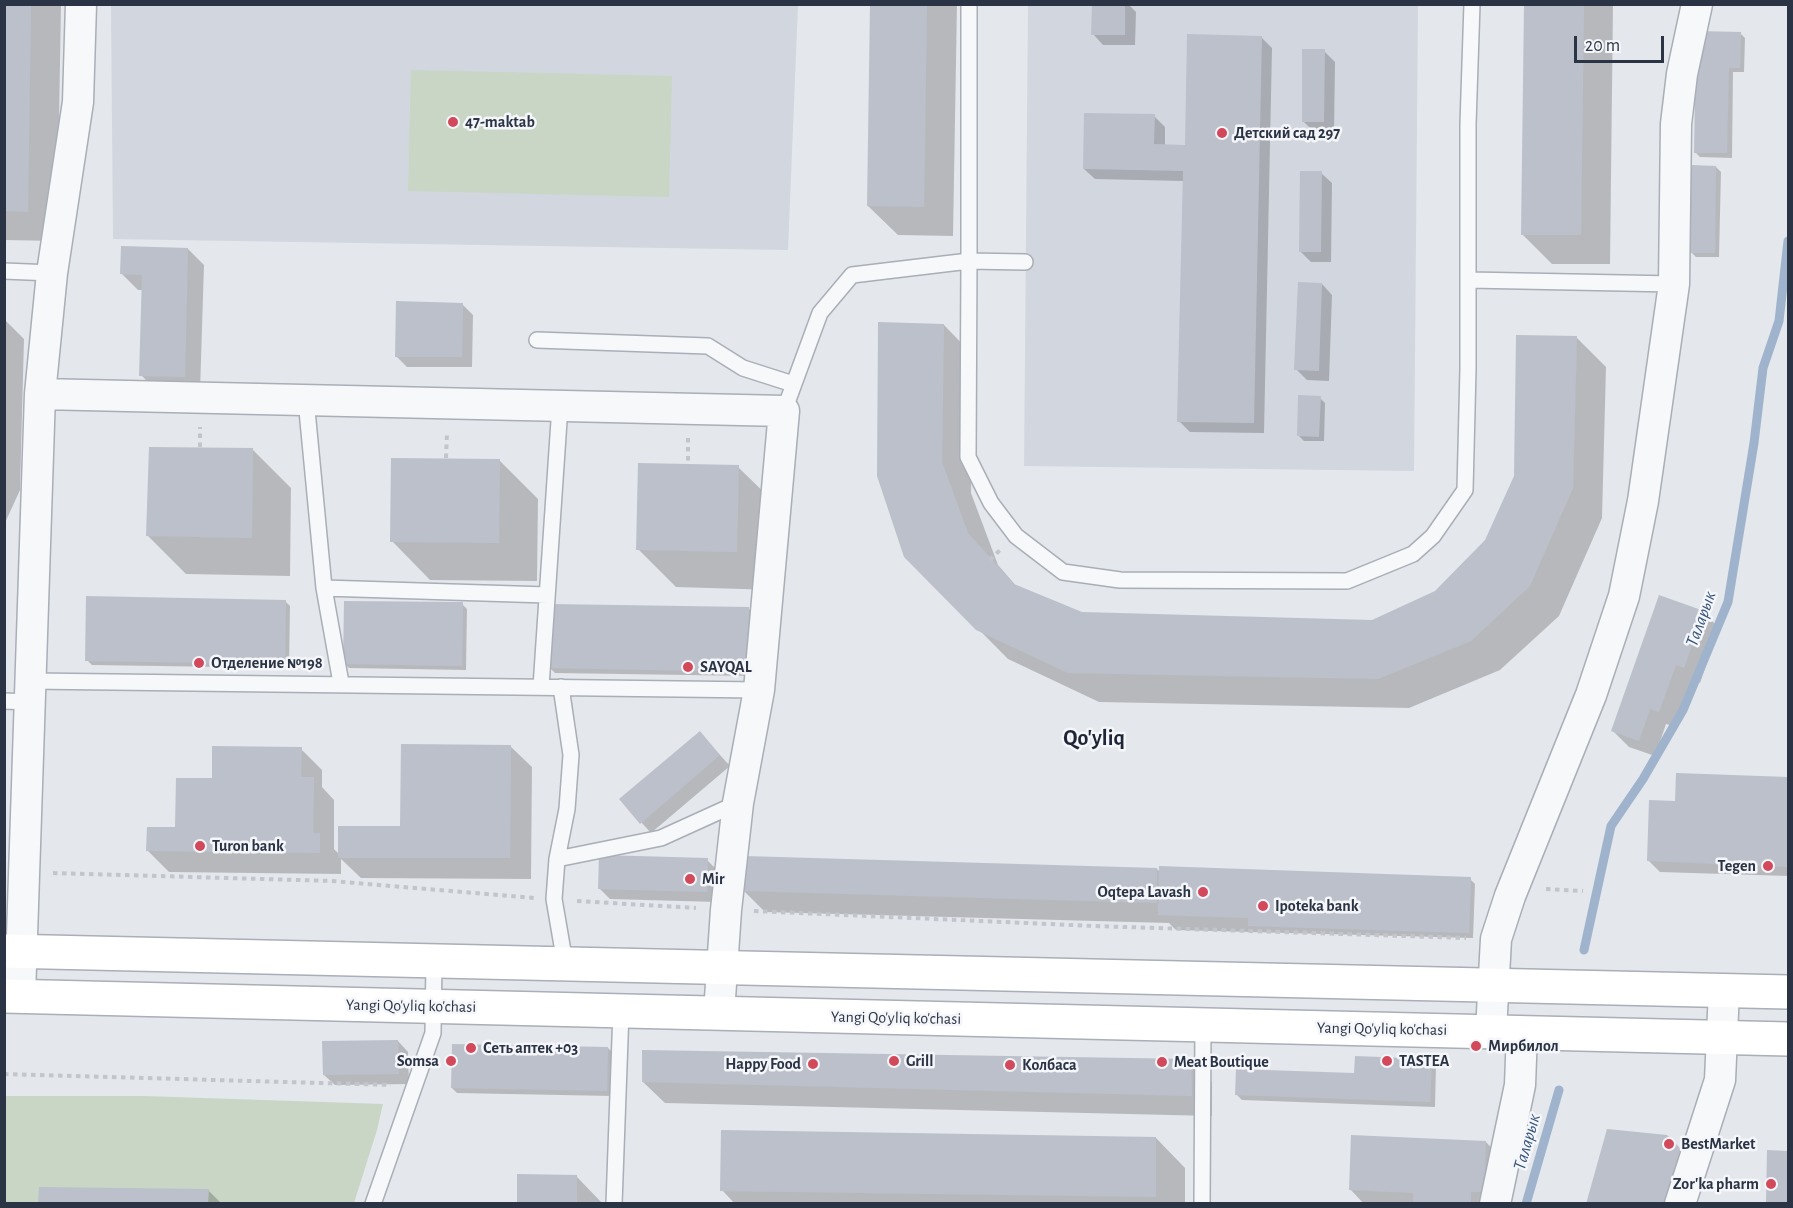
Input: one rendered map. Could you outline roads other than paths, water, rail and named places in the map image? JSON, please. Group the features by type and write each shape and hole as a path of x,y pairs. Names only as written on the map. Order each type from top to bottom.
{"main road":[{"path":"12,951 1788,992"},
{"name":"Yangi Qo'yliq ko'chasi","path":"12,996 1788,1038"}],"street":[{"path":"12,996 12,951 23,872 22,694 40,394 52,273 78,102 81,4"},
{"path":"1495,1203 1520,1085 1494,985 1496,939 1510,896 1591,695 1624,596 1643,501 1674,284 1676,124 1682,74 1697,4"},
{"path":"40,394 784,411 759,690 738,803 726,910 719,1013"},
{"path":"1680,1203 1720,1080 1724,990"}],"lane":[{"path":"969,4 968,458 991,502 1016,536 1063,572 1120,580 1347,581 1413,554 1433,536 1465,490 1469,280 1468,124 1472,4"},
{"path":"784,411 820,313 852,275 969,261 1026,262"},
{"path":"4,271 52,273"},
{"path":"1469,280 1674,284"},
{"path":"537,340 708,346 744,368 794,384"},
{"path":"306,400 324,588 341,683"},
{"path":"541,687 560,406"},
{"path":"324,588 547,595"},
{"path":"22,694 341,683 759,690"},
{"path":"561,687 571,755 567,809 557,859 554,899 565,963"},
{"path":"557,859 661,838 738,803"},
{"path":"373,1203 433,1033 434,960"},
{"path":"614,1203 621,1011"},
{"path":"1202,1203 1203,1025"}],"waterway":[{"name":"Таларык","path":"1584,950 1611,826 1643,779 1683,710 1728,602 1754,443 1763,368 1779,321 1788,241"},
{"name":"Таларык","path":"1526,1204 1559,1090"}],"place":[{"name":"47-maktab","path":"453,122"},
{"name":"Детский сад 297","path":"1222,133"},
{"name":"Отделение №198","path":"199,663"},
{"name":"SAYQAL","path":"688,667"},
{"name":"Turon bank","path":"200,846"},
{"name":"Tegen","path":"1768,866"},
{"name":"Mir","path":"690,879"},
{"name":"Oqtepa Lavash","path":"1203,892"},
{"name":"Ipoteka bank","path":"1263,906"},
{"name":"Мирбилол","path":"1476,1046"},
{"name":"Сеть аптек +03","path":"471,1048"},
{"name":"Somsa","path":"451,1061"},
{"name":"Grill","path":"894,1061"},
{"name":"TASTEA","path":"1387,1061"},
{"name":"Meat Boutique","path":"1162,1062"},
{"name":"Happy Food","path":"813,1064"},
{"name":"Колбаса","path":"1010,1065"},
{"name":"BestMarket","path":"1669,1144"},
{"name":"Zor'ka pharm","path":"1771,1184"}],"district":[{"name":"Qo'yliq","path":"1094,738"}]}
